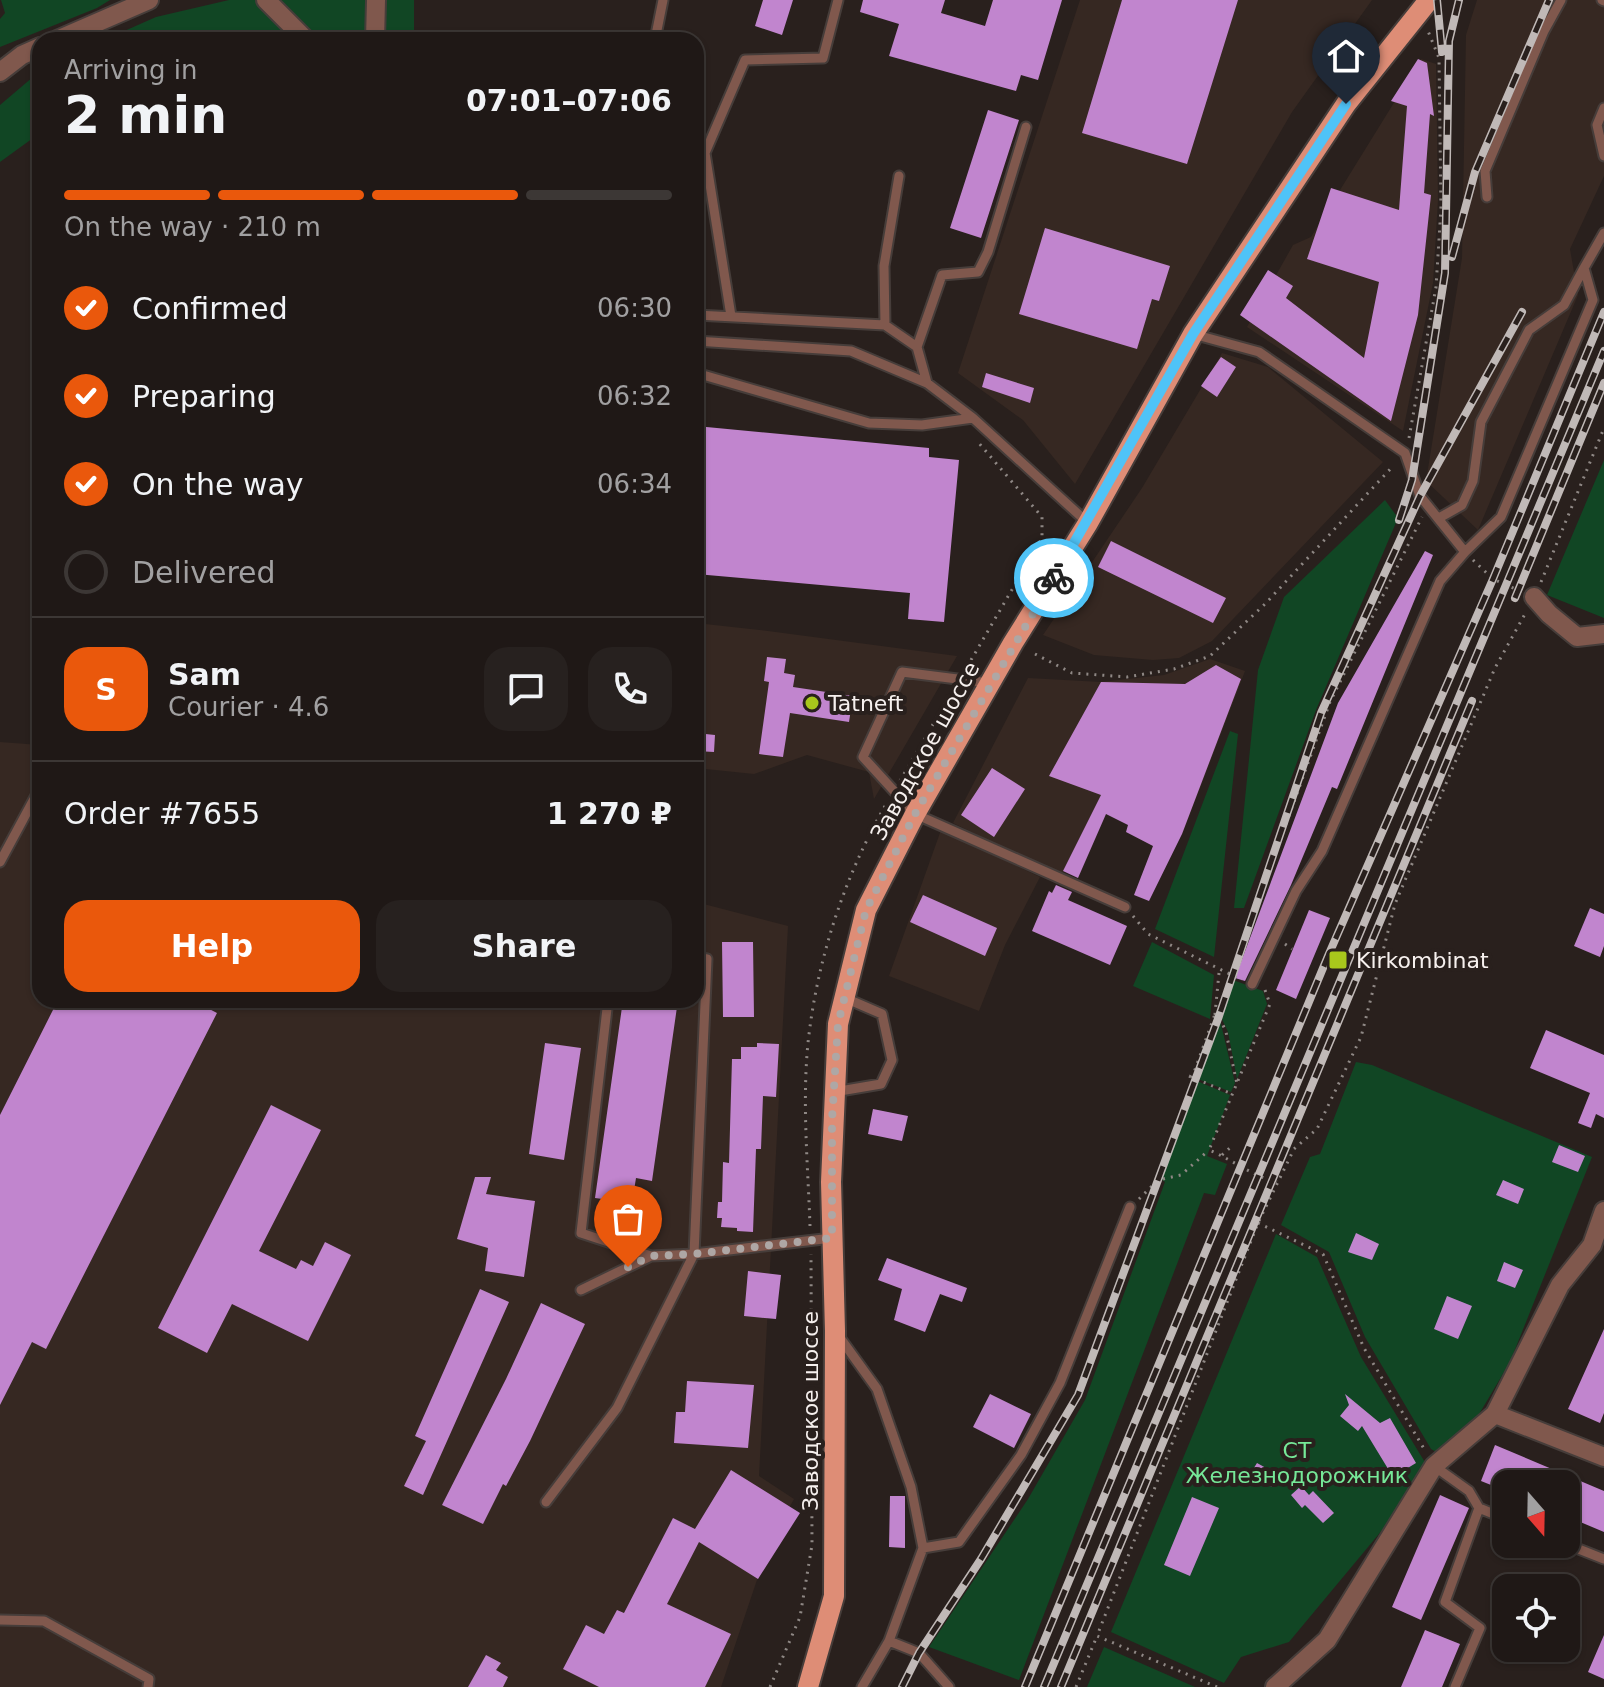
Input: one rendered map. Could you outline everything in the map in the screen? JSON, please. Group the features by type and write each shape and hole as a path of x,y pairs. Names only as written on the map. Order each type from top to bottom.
{"main road":[{"name":"Заводское шоссе","path":"808,1687 834,1596 835,1331 832,1238 838,1024 866,910 915,814 990,683 1088,523 1193,334 1346,104 1424,3"}],"street":[{"path":"75,32 149,0"},
{"path":"266,0 298,32"},
{"path":"375,32 376,0"},
{"path":"0,72 32,51"},
{"path":"1534,597 1577,637 1604,634"},
{"path":"1275,1687 1327,1640 1434,1466 1495,1414 1560,1285 1598,1247 1604,1211"},
{"path":"1495,1414 1604,1457"}],"lane":[{"path":"657,32 663,0"},
{"path":"731,316 705,153 745,60 823,58 838,0"},
{"path":"1487,197 1485,171 1544,31 1561,0"},
{"path":"1604,108 1597,125 1604,156"},
{"path":"927,383 917,347 942,275 978,272 988,252 1026,127"},
{"path":"885,325 884,266 899,176"},
{"path":"1439,518 1462,505 1473,481 1481,422 1529,330 1564,305 1604,233"},
{"path":"1252,984 1296,891 1322,851 1440,581 1501,517 1593,300 1584,268"},
{"path":"704,315 885,325 917,347"},
{"path":"1193,334 1259,352 1405,453 1412,480 1427,507 1465,552"},
{"path":"704,342 851,351 927,383 973,418 1088,523"},
{"path":"704,375 869,423 922,425 973,418"},
{"path":"990,683 902,672 863,757 915,814 1125,907"},
{"path":"0,862 32,803"},
{"path":"546,1502 617,1408 694,1254 707,959 704,958"},
{"path":"845,998 882,1014 894,1015"},
{"path":"607,1008 581,1233 651,1256 832,1238"},
{"path":"834,1092 881,1084 892,1060 882,1014"},
{"path":"923,1548 959,1542 1021,1455 1060,1383 1130,1207"},
{"path":"581,1290 651,1256"},
{"path":"835,1331 877,1389 911,1487 923,1548 889,1641 862,1687"},
{"path":"1434,1466 1469,1491 1479,1508 1492,1513"},
{"path":"1455,1687 1480,1628 1445,1602 1479,1508"},
{"path":"1580,1550 1604,1559"},
{"path":"0,1620 44,1621 149,1679 148,1687"},
{"path":"889,1641 919,1653 949,1687"}],"path":[{"path":"1035,654 1072,673 1127,677 1174,669 1210,656 1266,603 1405,453 1436,287 1441,208 1439,58 1424,3"},
{"path":"1076,1687 1258,1223 1294,1149 1317,1129 1361,1037 1395,904 1495,668 1534,597 1604,428"},
{"path":"1286,824 1330,702 1427,507"},
{"path":"1477,565 1493,579 1534,597"},
{"path":"1125,907 1148,934 1219,972 1215,1014 1190,1077 1232,1094"},
{"path":"1282,941 1292,949"},
{"path":"1215,1014 1226,1032 1237,1084"},
{"path":"1222,1155 1233,1145"},
{"path":"1130,1207 1158,1180 1181,1175 1209,1150"},
{"path":"1229,1158 1240,1168 1277,1182"},
{"path":"1258,1223 1323,1254 1364,1348 1434,1466"},
{"path":"1097,1636 1217,1687"}],"shaded area":[{"path":"1080,0 1372,0 1292,112 1075,484 1023,420 958,373"},
{"path":"1477,0 1604,0 1604,176 1570,249 1578,295 1478,530 1426,481 1462,258 1466,35"},
{"path":"1421,59 1436,64 1438,200 1433,283 1403,431 1247,327 1293,245 1311,237"},
{"path":"1222,353 1268,367 1383,462 1212,641 1179,658 1153,660 1094,655 1043,635 1142,488"},
{"path":"704,624 957,656 874,799 869,772 807,755 754,774 704,769"},
{"path":"1210,659 1245,671 1182,835 1101,795 1061,876 953,823 1028,678 1101,682 1164,675"},
{"path":"0,742 32,744 32,1008 704,1008 704,904 788,926 759,1476 794,1499 769,1544 721,1687 0,1687"},
{"path":"941,830 1040,877 1005,945 979,1011 889,976"}],"green space":[{"path":"1,0 110,0 0,47 0,19 5,13"},
{"path":"229,0 414,0 414,32 122,32 156,17"},
{"path":"32,78 32,139 0,162 0,105"},
{"path":"1604,460 1604,618 1547,595"},
{"path":"1385,500 1398,518 1316,710 1244,908 1234,908 1258,670 1284,597"},
{"path":"1230,731 1238,734 1214,957 1155,929"},
{"path":"1152,942 1214,975 1210,1019 1133,986"},
{"path":"1233,980 1263,991 1267,1004 1237,1079 1228,1032 1221,1017"},
{"path":"1220,1020 1235,1083 1231,1092 1198,1079"},
{"path":"1356,1062 1372,1065 1592,1157 1510,1362 1475,1421 1438,1453 1431,1449 1365,1337 1329,1252 1281,1225 1310,1157 1320,1154"},
{"path":"1197,1081 1230,1095 1207,1156 1227,1164 1215,1195 1204,1193 1019,1680 929,1647 1028,1499 1085,1400 1165,1182 1161,1179"},
{"name":"СТ Железнодорожник","path":"1276,1234 1317,1257 1361,1357 1426,1464 1408,1499 1289,1642 1241,1657 1224,1683 1111,1632"},
{"path":"1104,1647 1195,1687 1087,1687"}],"building":[{"path":"763,0 793,0 782,35 755,26"},
{"path":"863,0 945,0 941,13 985,26 993,0 1062,0 1038,80 1021,75 1016,91 889,56 899,24 860,12"},
{"path":"1122,0 1238,0 1187,164 1082,133"},
{"path":"1418,59 1427,63 1434,116 1430,114 1424,193 1431,195 1418,315 1391,421 1240,315 1268,270 1293,286 1286,298 1364,358 1379,282 1307,259 1331,188 1399,210 1407,106 1391,101"},
{"path":"988,110 1019,120 981,238 950,228"},
{"path":"1045,228 1170,266 1159,301 1152,299 1137,349 1019,314"},
{"path":"1221,357 1236,367 1217,397 1201,386"},
{"path":"986,373 1034,388 1030,403 982,387"},
{"path":"704,427 929,448 929,457 959,460 944,622 908,619 910,593 704,575"},
{"path":"1111,541 1226,598 1213,623 1098,567"},
{"path":"1425,551 1433,555 1337,789 1332,787 1291,885 1245,981 1235,978 1338,703"},
{"path":"767,657 786,659 784,673 795,675 793,687 853,696 849,722 790,713 783,757 759,754 769,682 764,681"},
{"path":"1216,665 1241,679 1182,834 1149,901 1134,895 1153,846 1126,832 1128,825 1106,814 1078,878 1063,871 1101,795 1049,776 1101,682 1185,684"},
{"path":"704,734 715,735 714,752 704,751"},
{"path":"992,768 1025,789 994,837 961,815"},
{"path":"1056,885 1072,892 1068,900 1127,926 1110,965 1032,931 1049,891 1052,893"},
{"path":"923,895 997,928 985,956 910,922"},
{"path":"1590,908 1604,914 1604,946 1600,957 1574,946"},
{"path":"1309,910 1330,918 1296,999 1276,990"},
{"path":"722,942 753,942 754,1017 723,1017"},
{"path":"54,1008 207,1008 217,1013 46,1349 32,1342 0,1405 0,1115"},
{"path":"622,1008 677,1008 652,1181 636,1178 632,1203 595,1198"},
{"path":"1546,1030 1604,1055 1604,1118 1596,1114 1591,1128 1578,1123 1590,1093 1530,1068"},
{"path":"545,1043 581,1048 564,1160 529,1154"},
{"path":"757,1043 779,1044 776,1097 763,1096 761,1149 756,1149 753,1232 737,1231 737,1228 721,1227 722,1218 717,1218 718,1202 722,1202 723,1162 729,1163 732,1059 741,1059 741,1047 757,1047"},
{"path":"271,1105 321,1130 259,1251 296,1269 301,1260 313,1266 325,1242 351,1255 308,1341 232,1304 207,1353 158,1328"},
{"path":"873,1109 908,1116 902,1141 868,1134"},
{"path":"1559,1145 1585,1156 1578,1172 1552,1162"},
{"path":"475,1177 491,1177 486,1194 535,1201 524,1277 485,1271 488,1248 457,1239"},
{"path":"1503,1180 1524,1189 1518,1204 1496,1195"},
{"path":"1356,1233 1379,1244 1372,1260 1348,1252"},
{"path":"887,1258 967,1288 962,1302 940,1294 925,1332 894,1320 902,1289 878,1280"},
{"path":"1504,1262 1523,1270 1515,1288 1497,1281"},
{"path":"748,1271 781,1275 776,1319 744,1316"},
{"path":"480,1289 509,1302 423,1495 404,1486 426,1441 415,1436"},
{"path":"1447,1296 1472,1306 1458,1339 1434,1329"},
{"path":"541,1303 585,1324 530,1441 483,1524 442,1505"},
{"path":"1604,1329 1604,1413 1600,1423 1568,1409"},
{"path":"687,1381 754,1385 748,1448 674,1443 676,1412 685,1412"},
{"path":"990,1394 1031,1414 1014,1448 973,1427"},
{"path":"1345,1394 1380,1423 1390,1418 1416,1463 1393,1477 1362,1426 1358,1431 1340,1416 1349,1405"},
{"path":"1495,1445 1554,1470 1492,1470 1492,1485 1481,1481"},
{"path":"1257,1463 1279,1475 1272,1487 1250,1474"},
{"path":"731,1470 800,1513 758,1579 699,1542 667,1604 731,1634 705,1687 599,1687 563,1669 586,1625 604,1634 617,1610 624,1613 673,1518 695,1529"},
{"path":"1580,1481 1604,1491 1604,1532 1580,1522"},
{"path":"1301,1486 1309,1495 1313,1491 1334,1513 1323,1523 1305,1505 1302,1508 1291,1495"},
{"path":"1440,1495 1469,1508 1421,1620 1392,1607"},
{"path":"890,1496 905,1496 905,1548 889,1547"},
{"path":"1192,1497 1219,1508 1190,1576 1164,1565"},
{"path":"1425,1630 1460,1644 1442,1687 1401,1687"},
{"path":"1604,1635 1604,1679 1588,1672"},
{"path":"486,1655 501,1663 496,1670 508,1677 503,1687 468,1687"}],"railway":[{"path":"1437,0 1442,52"},
{"path":"1399,520 1412,480 1445,273 1449,41 1459,0"},
{"path":"1452,257 1475,172 1549,0"},
{"path":"902,1687 919,1653 981,1559 1078,1395 1219,1016 1321,713 1420,496 1522,312"},
{"path":"1025,1687 1328,956 1493,579 1604,312"},
{"path":"1044,1687 1604,351"},
{"path":"1515,598 1604,383"},
{"path":"1061,1687 1472,701"}],"way so far":[{"path":"628,1267 651,1256 832,1238 832,1120 838,1024 866,910 915,814 1054,578"}],"place":[{"name":"Tatneft","path":"812,703"},
{"name":"Kirkombinat","path":"1338,960"}],"route":[{"path":"1054,578 1193,334 1346,104"}]}
